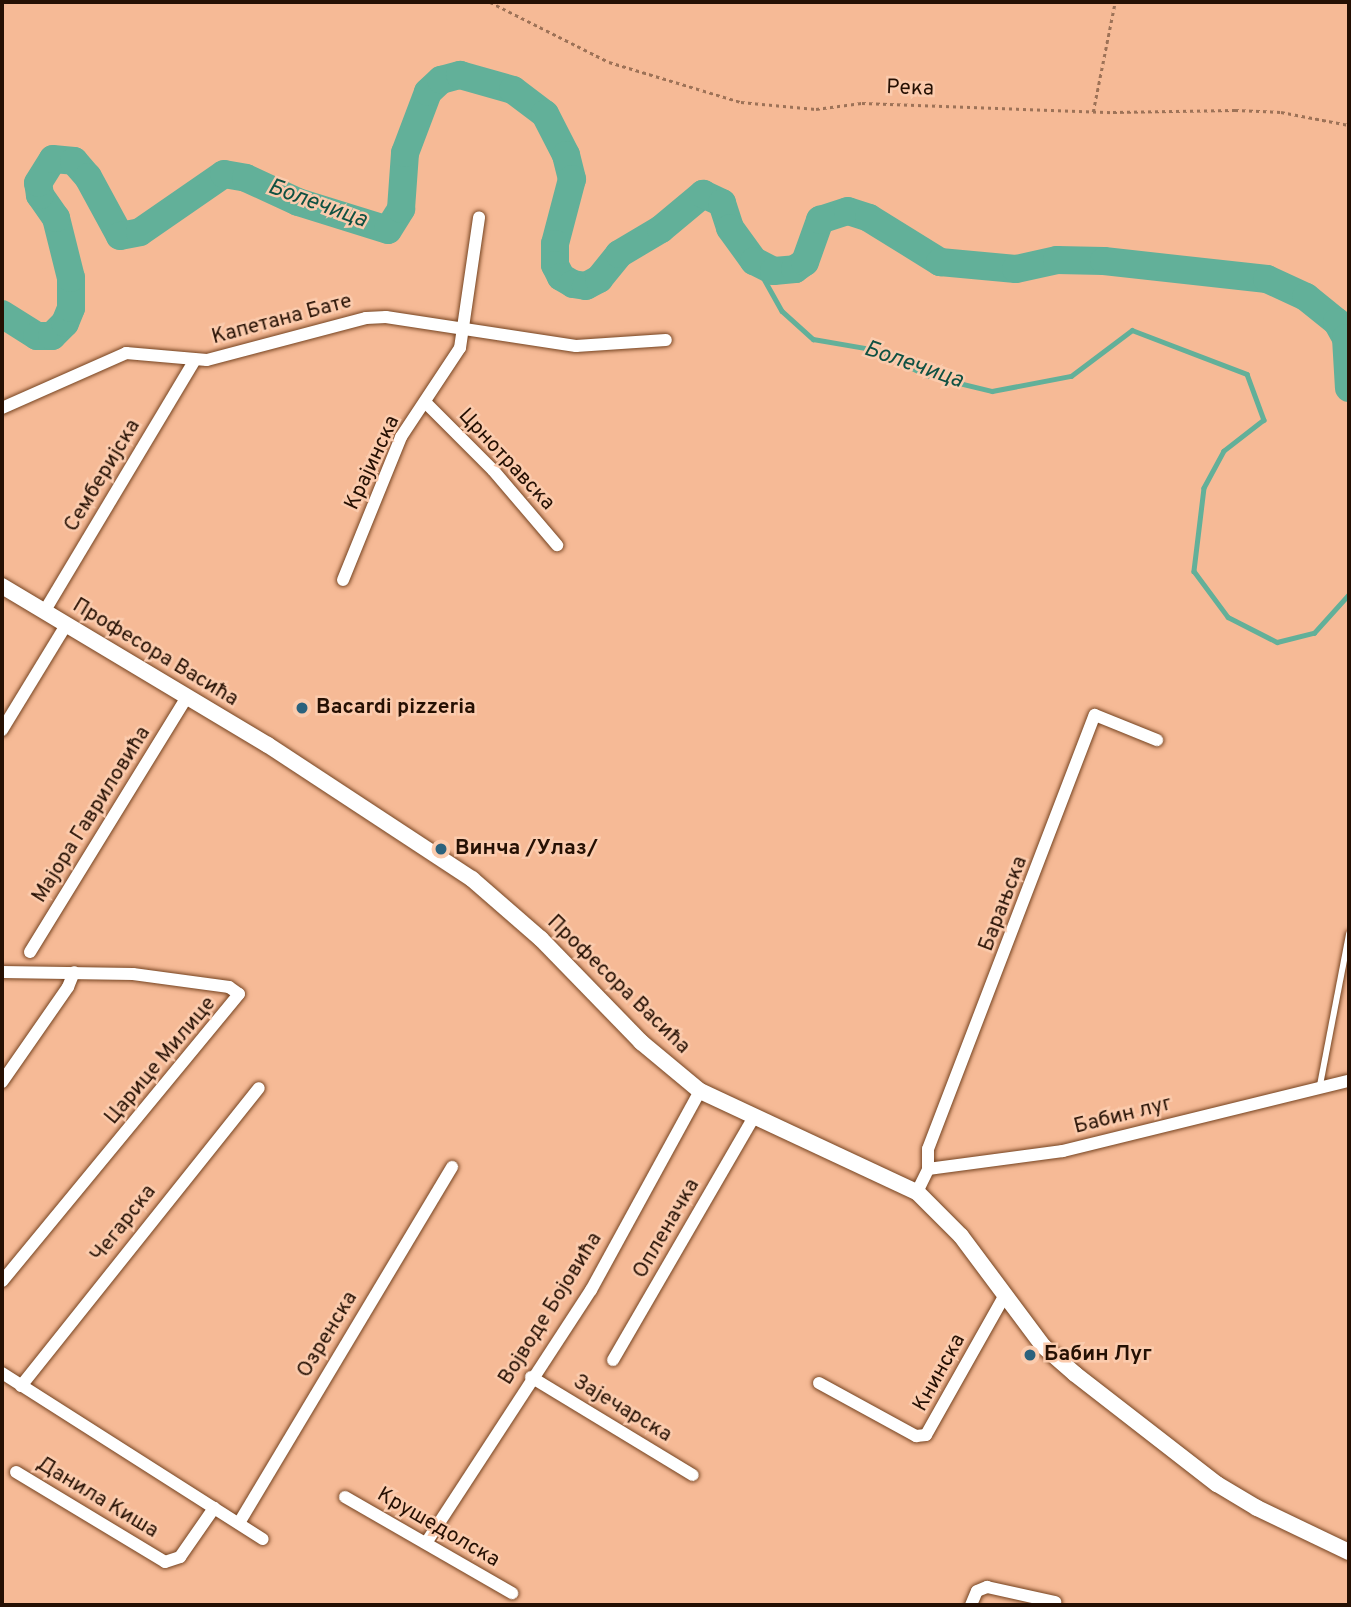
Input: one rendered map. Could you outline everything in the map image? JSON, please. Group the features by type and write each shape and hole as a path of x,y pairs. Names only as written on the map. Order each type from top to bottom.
{"street":[{"name":"Крајинска","path":"343,580 401,437 450,370 465,329 479,217"},
{"name":"Капетана Бате","path":"2,408 127,353 195,360 261,348 366,317 576,346 666,340"},
{"name":"Семберијска","path":"44,612 195,360"},
{"name":"Црнотравска","path":"426,403 493,470 557,545"},
{"name":"Професора Васића","path":"2,586 366,806 472,879 541,939 641,1042 700,1091 861,1162 917,1192 961,1236 1043,1346 1195,1468 1257,1508 1349,1552"},
{"path":"2,730 66,625"},
{"name":"Мајора Гавриловића","path":"30,953 187,697"},
{"name":"Барањска","path":"928,1169 928,1149 1095,715 1157,740"},
{"path":"2,972 74,972 68,987 2,1082"},
{"name":"Царице Милице","path":"2,1281 239,996 237,990 229,987 74,972"},
{"name":"Бабин луг","path":"928,1169 1063,1151 1321,1085 1349,1081"},
{"name":"Чегарска","path":"21,1386 259,1088"},
{"name":"Војводе Бојовића","path":"426,1543 531,1377 591,1290 700,1091"},
{"name":"Опленачка","path":"613,1360 754,1117"},
{"name":"Озренска","path":"239,1523 452,1167"},
{"path":"917,1192 928,1169"},
{"name":"Книнска","path":"819,1383 916,1436 926,1435 1005,1295"},
{"path":"2,1374 263,1539"},
{"name":"Зајечарска","path":"531,1377 693,1475"},
{"name":"Данила Киша","path":"16,1472 165,1562 180,1557 214,1508"},
{"name":"Крушедолска","path":"345,1497 512,1592"},
{"path":"971,1605 977,1591 987,1587 1055,1602"}],"lane":[{"path":"1321,1085 1349,934"}],"path":[{"name":"Река","path":"490,2 609,62 741,102 816,109 862,103 1093,112 1281,112 1349,125"},
{"path":"1093,112 1115,2"}],"waterway":[{"name":"Болечица","path":"2,314 37,336 52,336 65,323 71,308 71,278 56,218 40,195 38,183 53,159 74,161 88,177 120,236 140,232 224,174 246,178 298,202 388,230 401,209 405,153 428,92 441,80 460,75 513,90 545,114 566,155 572,179 555,244 555,265 561,277 573,284 586,286 599,279 619,254 661,229 703,194 722,203 730,228 754,261 774,271 795,269 805,262 820,220 848,211 869,218 940,262 1016,269 1057,260 1104,261 1267,279 1306,297 1337,322 1346,338 1349,388"},
{"name":"Болечица","path":"754,261 782,311 813,339 877,350 926,375 992,391 1071,376 1132,330 1247,374 1264,420 1224,451 1204,488 1194,571 1228,617 1277,642 1314,633 1349,594"}],"place":[{"name":"Bacardi pizzeria","path":"302,708"},
{"name":"Винча /Улаз/","path":"441,849"},
{"name":"Бабин Луг","path":"1030,1355"}]}
